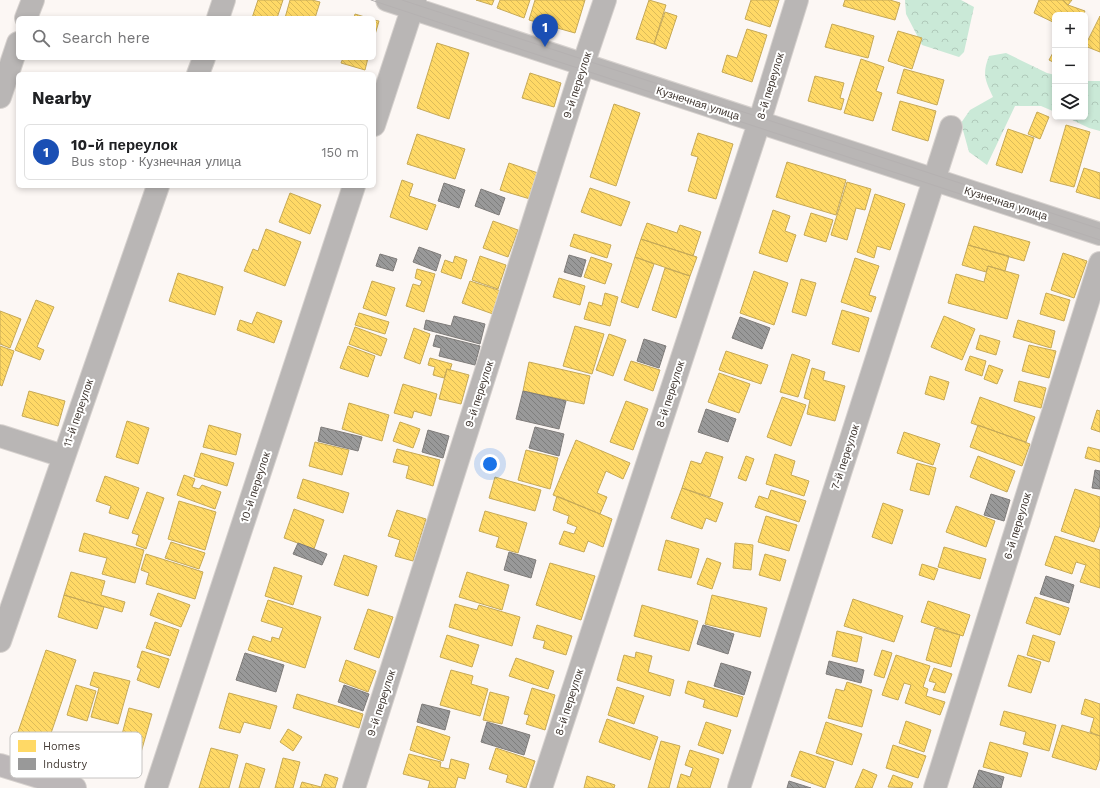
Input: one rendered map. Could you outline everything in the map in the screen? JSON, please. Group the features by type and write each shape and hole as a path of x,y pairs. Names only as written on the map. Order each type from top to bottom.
{"main road":[{"path":"0,765 10,768"},
{"path":"42,778 75,788"}],"street":[{"path":"27,16 32,0"},
{"path":"219,16 224,0"},
{"name":"Кузнечная улица","path":"387,0 414,4 583,65 1100,234"},
{"name":"9-й переулок","path":"354,788 583,65 605,0"},
{"name":"8-й переулок","path":"541,788 759,123 797,0"},
{"path":"376,119 414,4"},
{"path":"0,97 16,49"},
{"path":"199,72 203,60"},
{"name":"7-й переулок","path":"739,788 951,127"},
{"name":"11-й переулок","path":"0,641 157,188"},
{"name":"10-й переулок","path":"156,788 353,188"},
{"name":"6-й переулок","path":"935,788 1100,264"},
{"path":"0,436 63,456"}],"green space":[{"path":"905,0 961,0 974,7 964,52 959,57 922,45 906,14"},
{"path":"1006,53 1052,74 1052,111 1041,106 1015,106 987,165 969,152 961,123 970,110 993,97 985,77 989,56"},
{"path":"1088,81 1100,81 1100,131 1089,128 1072,120 1088,120"}],"building: Homes":[{"path":"258,0 283,0 278,16 253,16"},
{"path":"290,0 312,0 320,2 316,16 286,16"},
{"path":"476,0 494,0 492,5"},
{"path":"500,0 530,0 524,18 497,8"},
{"path":"535,0 585,0 575,33 529,20"},
{"path":"649,0 666,5 654,44 636,39"},
{"path":"751,0 779,0 770,27 745,19"},
{"path":"845,0 890,0 900,3 895,20 843,6"},
{"path":"1039,0 1063,0 1068,5 1085,11 1052,12 1052,22 1034,13"},
{"path":"1063,0 1072,0 1068,5"},
{"path":"665,12 677,16 666,49 654,44"},
{"path":"1100,16 1100,52 1088,47 1088,40"},
{"path":"376,20 379,21 376,31"},
{"path":"832,24 874,36 868,58 825,47"},
{"path":"747,29 767,35 752,82 722,72 727,55 737,58"},
{"path":"898,31 922,38 912,69 888,61"},
{"path":"437,43 469,53 449,119 417,108"},
{"path":"1052,54 1052,62 1049,60"},
{"path":"861,59 884,67 876,91 882,93 873,121 844,113"},
{"path":"342,60 368,60 365,70 341,63"},
{"path":"904,69 944,80 937,105 897,93"},
{"path":"530,73 561,83 554,107 522,98"},
{"path":"815,76 844,83 840,98 844,99 841,110 808,101"},
{"path":"900,101 936,111 928,141 892,130"},
{"path":"614,104 640,113 616,186 590,177"},
{"path":"1037,112 1049,117 1040,139 1028,134"},
{"path":"1066,125 1090,132 1074,187 1050,181"},
{"path":"1008,129 1034,138 1022,173 996,165"},
{"path":"698,133 733,144 716,199 688,191 698,157 691,155"},
{"path":"417,134 465,149 455,179 407,164"},
{"path":"787,162 846,180 836,215 776,197"},
{"path":"509,163 538,173 530,199 500,190"},
{"path":"1084,168 1100,173 1100,199 1076,192"},
{"path":"402,180 413,184 409,196 436,205 427,230 390,217"},
{"path":"847,182 871,189 865,210 856,208 847,240 831,235"},
{"path":"590,188 630,202 621,226 581,212"},
{"path":"290,193 321,205 310,234 279,222"},
{"path":"875,194 905,204 890,250 877,246 874,258 857,252"},
{"path":"773,210 790,216 785,231 796,235 787,262 759,253"},
{"path":"811,213 833,220 826,242 804,235"},
{"path":"493,221 518,230 508,257 483,248"},
{"path":"647,223 677,233 680,225 701,232 693,256 641,239"},
{"path":"974,226 1030,242 1024,261 968,245"},
{"path":"266,229 301,242 285,286 244,271 253,249 258,251"},
{"path":"574,234 611,245 607,258 570,246"},
{"path":"641,239 697,257 690,276 635,257"},
{"path":"968,245 1009,256 1005,271 988,266 986,272 962,265"},
{"path":"1063,253 1087,261 1074,298 1051,290"},
{"path":"455,256 467,260 461,279 441,272 445,260 453,263"},
{"path":"480,256 506,265 498,289 472,280"},
{"path":"591,257 612,264 605,284 584,277"},
{"path":"635,257 654,264 638,308 621,302"},
{"path":"855,258 879,266 869,295 876,297 871,312 841,302"},
{"path":"988,266 1019,275 1007,319 948,303 956,274 984,282"},
{"path":"665,268 690,276 676,318 652,310"},
{"path":"417,269 435,274 424,312 406,306 413,284 420,286 422,281 415,278"},
{"path":"754,271 788,283 774,325 740,313"},
{"path":"178,273 223,287 215,315 169,301"},
{"path":"559,278 585,286 580,305 553,297"},
{"path":"801,279 816,283 806,316 792,312"},
{"path":"372,281 395,288 386,316 363,308"},
{"path":"470,281 501,291 493,314 462,303"},
{"path":"605,293 618,297 610,326 584,319 589,302 602,306"},
{"path":"1046,293 1070,300 1064,321 1040,314"},
{"path":"36,300 54,307 37,347 44,350 40,360 15,350"},
{"path":"842,310 869,318 859,352 832,344"},
{"path":"0,311 21,319 10,348 0,344"},
{"path":"257,312 282,321 274,343 237,330 240,320 252,324"},
{"path":"359,313 389,322 385,334 355,325"},
{"path":"944,316 975,329 962,360 931,347"},
{"path":"1018,320 1055,331 1051,348 1013,337"},
{"path":"575,326 604,334 592,374 563,366"},
{"path":"355,327 387,339 381,356 349,344"},
{"path":"414,328 430,334 420,364 404,358"},
{"path":"609,334 626,340 613,376 596,370"},
{"path":"980,335 1000,341 996,355 976,349"},
{"path":"1029,345 1056,351 1049,378 1022,371"},
{"path":"0,346 14,351 2,386 0,385"},
{"path":"348,346 375,356 368,377 340,368"},
{"path":"726,351 768,365 761,384 719,370"},
{"path":"792,354 810,360 798,397 780,392"},
{"path":"970,356 986,361 982,376 965,370"},
{"path":"430,358 452,364 450,370 447,369 444,378 433,375 435,367 428,365"},
{"path":"631,361 660,370 653,391 624,380"},
{"path":"529,362 590,376 584,404 523,391"},
{"path":"989,365 1003,370 997,384 984,379"},
{"path":"812,368 825,372 823,380 845,386 835,421 807,414 810,400 804,398"},
{"path":"447,369 469,375 461,404 439,399"},
{"path":"719,373 750,384 739,413 708,402"},
{"path":"930,376 949,382 944,400 925,394"},
{"path":"1019,381 1046,388 1041,408 1014,401"},
{"path":"403,384 437,394 431,416 414,411 412,418 394,413"},
{"path":"29,391 65,401 58,426 22,416"},
{"path":"782,397 806,405 791,446 767,437"},
{"path":"980,397 1035,417 1026,442 971,423"},
{"path":"626,401 648,409 633,450 610,442"},
{"path":"349,403 389,415 382,441 342,429"},
{"path":"1097,410 1100,411 1100,432 1091,429"},
{"path":"127,421 149,428 138,464 116,457"},
{"path":"400,422 420,429 413,448 393,441"},
{"path":"209,425 241,434 236,455 203,447"},
{"path":"978,425 1030,444 1022,466 970,447"},
{"path":"904,432 940,444 933,465 897,453"},
{"path":"576,440 630,463 623,479 606,471 597,493 607,497 600,514 553,495"},
{"path":"315,442 349,450 342,475 309,466"},
{"path":"1088,447 1100,450 1100,462 1085,458"},
{"path":"397,449 440,460 433,486 406,478 409,466 393,462"},
{"path":"526,450 558,458 550,489 518,480"},
{"path":"706,452 723,457 710,497 682,488 691,461 701,464"},
{"path":"201,453 234,463 227,486 194,476"},
{"path":"775,454 795,461 791,475 809,481 804,496 766,484"},
{"path":"746,456 754,459 746,481 738,478"},
{"path":"978,456 1015,471 1007,492 970,477"},
{"path":"917,463 936,468 929,495 910,490"},
{"path":"184,475 195,479 192,487 199,489 202,485 221,492 215,509 177,495"},
{"path":"105,476 139,488 128,519 109,513 111,506 96,501"},
{"path":"495,477 541,490 535,511 489,498"},
{"path":"303,479 349,493 343,513 297,498"},
{"path":"682,488 723,503 716,522 706,518 702,529 671,518"},
{"path":"1075,489 1100,497 1100,525 1094,542 1061,531"},
{"path":"771,490 806,501 799,522 755,507 759,496 768,499"},
{"path":"147,492 164,498 146,549 136,545 139,535 132,533"},
{"path":"557,496 612,519 603,547 588,541 584,552 559,544 564,531 574,534 577,527 567,523 569,516 553,510"},
{"path":"179,501 216,512 205,550 168,539"},
{"path":"883,503 903,510 892,544 872,537"},
{"path":"956,506 995,521 986,547 946,532"},
{"path":"294,509 324,520 314,549 284,538"},
{"path":"397,510 426,519 413,561 395,556 400,540 388,536"},
{"path":"485,511 527,523 518,553 496,547 499,537 479,531"},
{"path":"766,516 797,525 789,551 758,542"},
{"path":"84,533 144,550 135,583 102,574 107,558 79,551"},
{"path":"1055,536 1100,550 1100,588 1080,582 1086,565 1076,562 1072,574 1045,565"},
{"path":"666,540 699,549 691,578 658,570"},
{"path":"171,542 205,553 199,569 165,558"},
{"path":"735,543 753,545 751,570 733,568"},
{"path":"944,547 986,559 980,579 938,567"},
{"path":"146,554 203,572 195,599 146,584 149,573 141,570"},
{"path":"765,554 786,560 780,581 759,575"},
{"path":"344,555 377,566 368,596 334,585"},
{"path":"707,558 721,563 712,589 697,584"},
{"path":"550,563 595,576 581,620 536,605"},
{"path":"922,564 938,569 934,580 919,575"},
{"path":"274,567 302,576 293,605 265,596"},
{"path":"71,572 105,581 101,595 125,602 122,612 64,595"},
{"path":"467,572 509,585 502,610 459,597"},
{"path":"158,593 190,605 181,627 150,615"},
{"path":"64,595 104,607 97,629 58,617"},
{"path":"712,595 767,608 760,637 705,624"},
{"path":"1035,597 1069,608 1060,635 1026,623"},
{"path":"853,599 903,616 894,642 844,626"},
{"path":"268,600 321,617 305,668 248,650 253,636 271,642 272,637 279,639 283,628 261,621"},
{"path":"928,601 970,615 963,636 921,622"},
{"path":"455,604 477,610 479,605 520,617 512,646 449,627"},
{"path":"642,605 698,621 689,651 634,636"},
{"path":"368,609 393,617 379,658 354,649"},
{"path":"155,622 179,630 170,656 146,648"},
{"path":"537,625 572,636 566,655 543,648 545,641 533,638"},
{"path":"935,628 960,635 951,667 926,660"},
{"path":"837,631 862,637 857,662 832,656"},
{"path":"447,635 479,645 472,667 440,657"},
{"path":"1033,635 1055,642 1049,662 1027,655"},
{"path":"46,650 76,660 51,732 18,732"},
{"path":"882,650 892,653 884,678 874,675"},
{"path":"142,651 169,659 159,688 137,680 141,669 137,667"},
{"path":"636,652 652,656 648,672 674,680 670,696 617,680 624,655 635,658"},
{"path":"896,655 930,666 923,687 928,689 926,696 945,702 940,715 905,703 911,685 904,683 898,700 882,695"},
{"path":"1018,655 1041,662 1031,693 1008,686"},
{"path":"516,658 554,671 548,689 509,676"},
{"path":"346,660 376,671 368,692 339,681"},
{"path":"934,668 952,674 945,693 933,690 936,683 929,681"},
{"path":"451,670 473,676 471,684 488,689 480,716 440,705"},
{"path":"94,672 130,681 118,724 91,717 99,688 90,685"},
{"path":"688,681 743,697 737,717 703,707 705,700 685,693"},
{"path":"847,682 872,690 862,727 828,718 836,689 844,691"},
{"path":"76,685 96,691 87,721 67,715"},
{"path":"617,687 644,696 634,724 608,715"},
{"path":"532,688 555,695 545,730 526,724 529,715 524,714"},
{"path":"490,692 509,697 502,724 483,720"},
{"path":"229,693 277,706 270,729 244,722 240,733 219,728"},
{"path":"297,694 363,714 359,728 293,708"},
{"path":"1085,699 1100,704 1100,736 1090,732 1094,718 1081,714"},
{"path":"129,708 152,714 142,749 142,732 123,732"},
{"path":"1004,711 1056,725 1049,751 1023,744 1026,732 1000,725"},
{"path":"607,719 658,737 650,760 599,742"},
{"path":"906,721 931,730 924,752 899,743"},
{"path":"706,722 731,730 723,754 698,745"},
{"path":"826,722 862,734 852,765 816,753"},
{"path":"1062,725 1100,736 1100,758 1096,770 1052,757"},
{"path":"417,726 450,737 443,761 410,750"},
{"path":"288,729 302,737 293,751 280,742"},
{"path":"661,741 680,746 669,788 648,788"},
{"path":"990,742 1028,753 1021,777 983,767"},
{"path":"893,745 926,756 918,778 886,768"},
{"path":"211,748 238,755 229,788 199,788"},
{"path":"496,748 535,761 526,788 506,782 508,775 489,769"},
{"path":"690,750 719,759 710,788 677,788 681,774 690,777 693,768 685,765"},
{"path":"800,751 834,762 825,788 791,776"},
{"path":"409,754 441,762 440,767 449,769 451,759 469,764 465,779 458,777 455,788 428,788 430,781 403,774"},
{"path":"283,758 300,762 293,788 275,788"},
{"path":"246,763 265,769 259,788 239,788"},
{"path":"863,769 877,775 872,788 855,788"},
{"path":"325,774 338,778 335,788 300,788 302,782 321,787"},
{"path":"893,775 913,783 911,788 888,787"},
{"path":"587,776 615,785 614,788 584,788"}],"building: Industry":[{"path":"444,183 465,190 459,208 438,201"},
{"path":"481,189 505,198 499,215 475,206"},
{"path":"419,247 441,255 436,271 413,262"},
{"path":"380,254 397,259 393,271 376,266"},
{"path":"569,255 586,260 581,277 564,272"},
{"path":"454,316 485,324 480,344 424,329 426,320 451,326"},
{"path":"740,317 770,328 762,349 732,338"},
{"path":"436,335 480,346 475,365 439,356 441,348 433,346"},
{"path":"644,339 666,346 659,368 637,361"},
{"path":"523,391 566,401 559,429 516,419"},
{"path":"706,409 736,419 728,442 698,432"},
{"path":"321,427 362,437 358,451 318,441"},
{"path":"535,427 564,434 559,456 529,448"},
{"path":"428,430 449,436 443,458 422,452"},
{"path":"1095,470 1100,471 1100,489 1092,488"},
{"path":"991,494 1010,500 1004,521 984,515"},
{"path":"298,543 327,554 322,565 293,554"},
{"path":"509,552 536,560 531,578 504,570"},
{"path":"1046,576 1074,585 1069,603 1040,594"},
{"path":"703,625 734,634 728,654 697,644"},
{"path":"245,653 284,665 276,692 236,680"},
{"path":"829,661 864,670 861,683 826,674"},
{"path":"721,663 751,672 744,695 714,686"},
{"path":"344,685 369,694 363,711 338,702"},
{"path":"422,704 450,711 445,730 417,722"},
{"path":"487,722 530,735 524,755 481,742"},
{"path":"979,770 1004,777 1001,788 973,788"},
{"path":"789,781 811,788 787,788"}],"tram line":[{"path":"371,0 1100,240"},
{"path":"402,0 1100,229"}],"place":[{"name":"10-й переулок","path":"545,47"}]}
